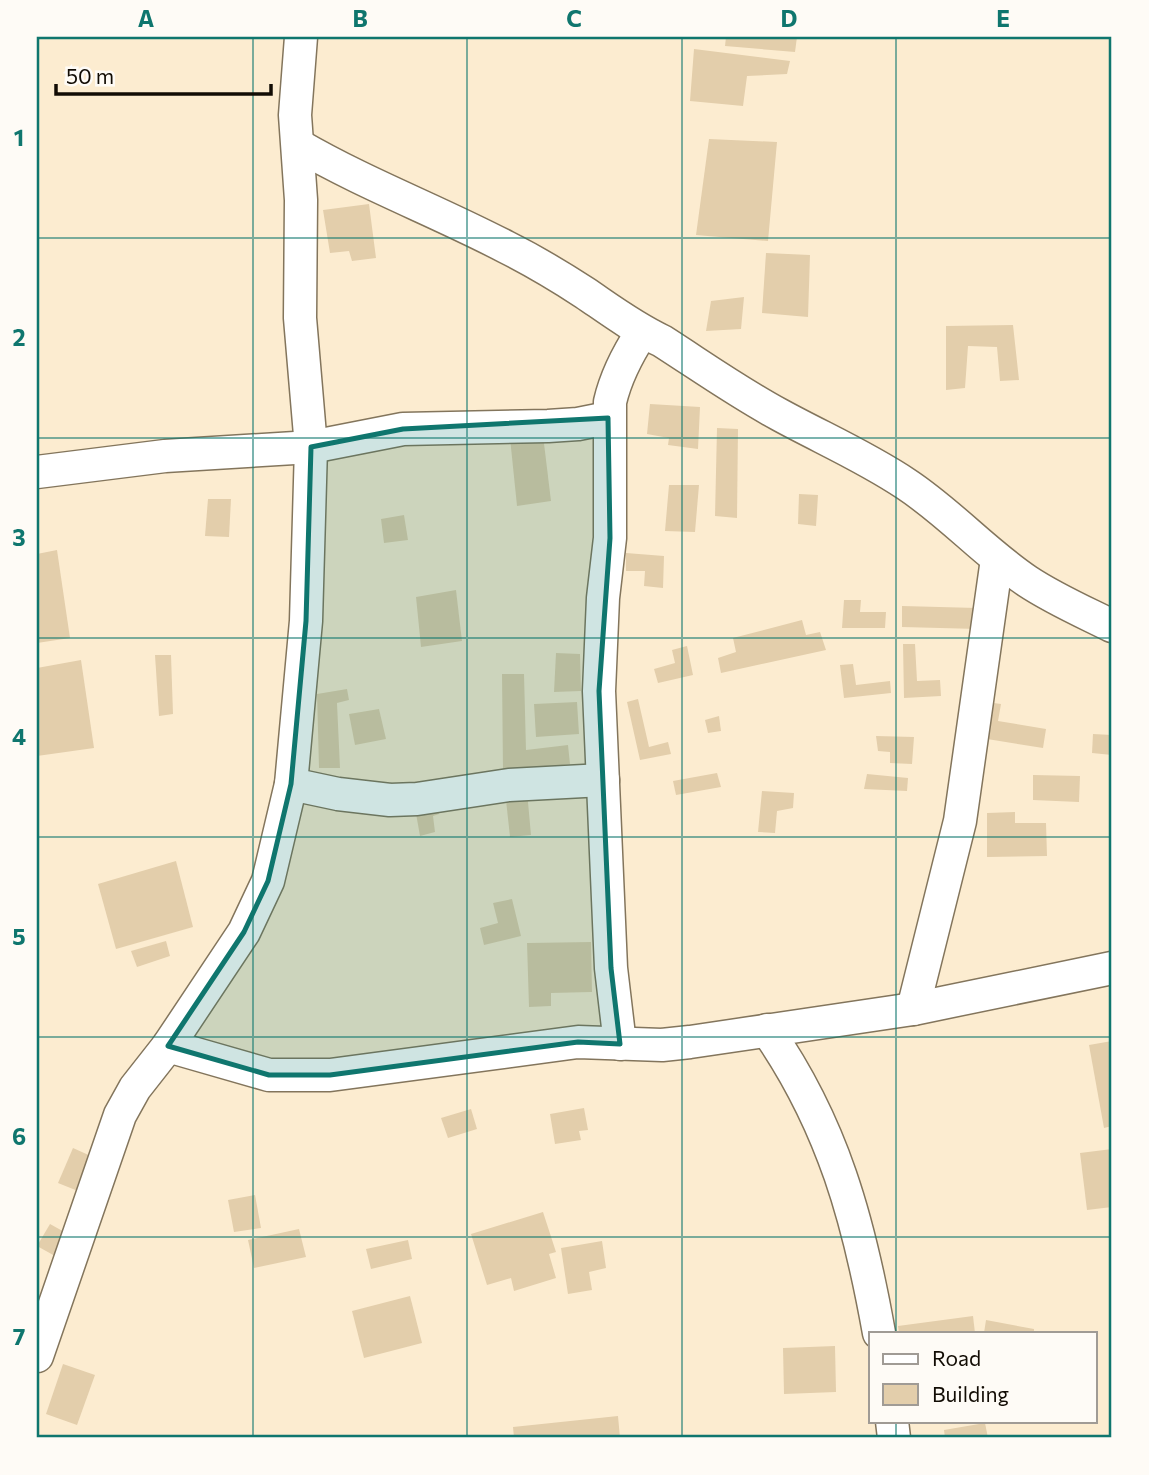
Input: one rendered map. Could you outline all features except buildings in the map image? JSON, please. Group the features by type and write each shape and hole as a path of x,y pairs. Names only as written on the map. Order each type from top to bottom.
{"street":[{"path":"37,1356 120,1115 135,1088 168,1046 244,932 268,881 290,784 306,621 311,447 300,318 302,243 295,115 301,37"},
{"path":"298,145 332,165 380,185 508,248 582,291 642,332 662,341 777,413 868,460 907,484 946,513 998,559 1046,593 1112,626"},
{"path":"620,1044 611,968 599,691 603,598 610,538 608,418 614,383 625,358 642,332"},
{"path":"37,472 165,456 311,447 403,429 558,425 608,418"},
{"path":"913,1009 960,821 998,559"},
{"path":"290,784 338,794 390,800 417,799 509,786 603,780"},
{"path":"168,1046 269,1075 330,1075 578,1042 662,1045 766,1031 913,1009 1112,968"},
{"path":"766,1031 790,1064 814,1107 840,1172 862,1252 879,1332"}],"highlighted area":[{"path":"608,418 610,538 599,691 611,968 620,1044 578,1042 330,1075 269,1075 168,1046 244,932 268,881 291,784 306,621 311,447 403,429"}]}
